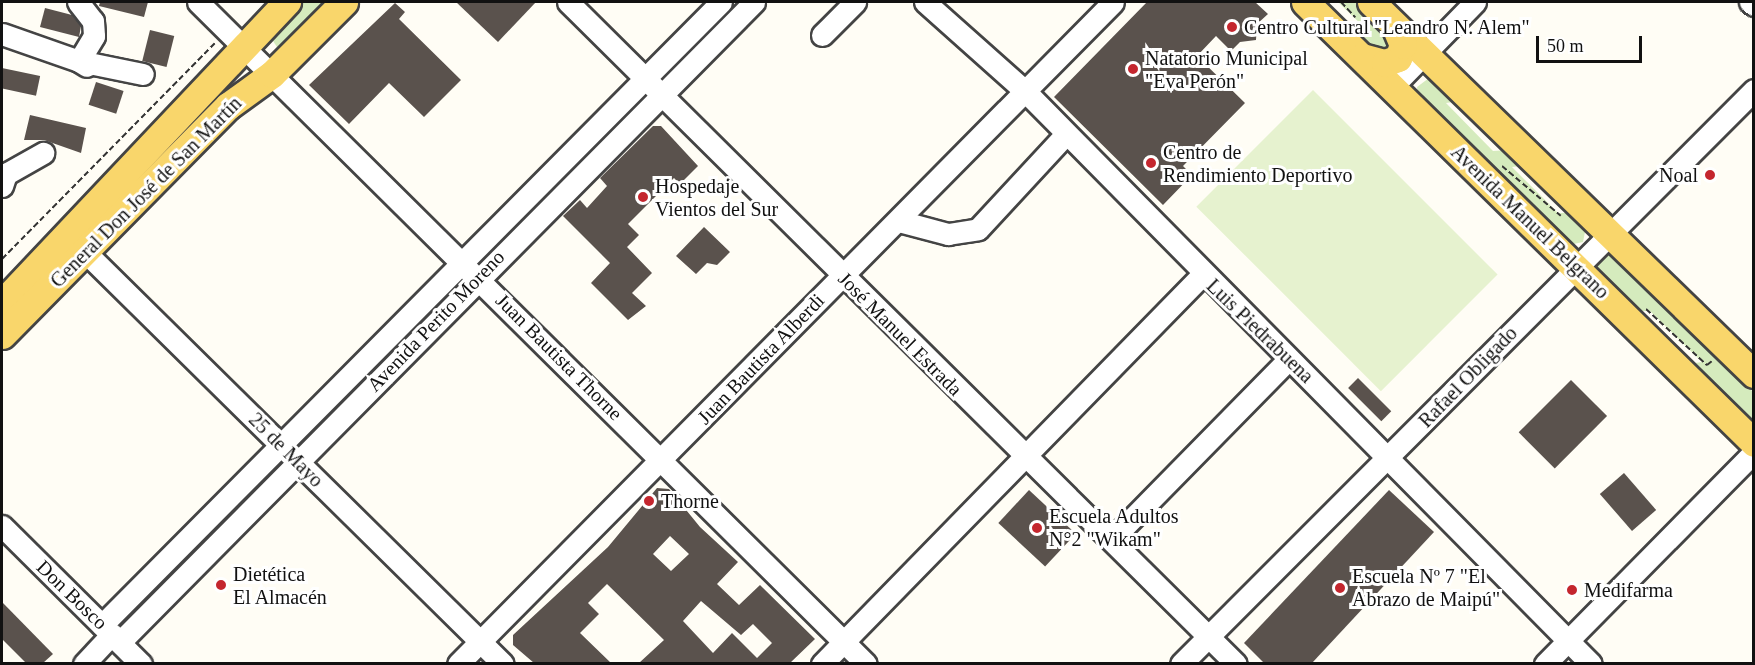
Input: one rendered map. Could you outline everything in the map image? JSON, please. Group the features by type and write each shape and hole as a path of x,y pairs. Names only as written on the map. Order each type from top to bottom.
{"main road":[{"name":"General Don José de San Martín","path":"2,335 77,244 235,39 287,2"},
{"name":"General Don José de San Martín","path":"2,303 77,244 228,106 272,75 344,2"},
{"name":"Avenida Manuel Belgrano","path":"1305,2 1754,443"},
{"path":"1371,2 1754,374"},
{"path":"1362,57 1385,63 1398,58 1403,45 1395,26"}],"street":[{"path":"78,2 93,21 93,36 79,61"},
{"name":"Juan Bautista Thorne","path":"198,2 664,460 866,663"},
{"name":"José Manuel Estrada","path":"568,2 646,76 842,276 1024,456 1113,539 1236,663"},
{"name":"Avenida Perito Moreno","path":"84,663 281,446 721,2"},
{"name":"Avenida Perito Moreno","path":"111,634 297,463 478,277 754,2"},
{"path":"822,35 855,2"},
{"name":"Luis Piedrabuena","path":"925,2 1025,91 1202,275 1391,457 1591,663"},
{"name":"Juan Bautista Alberdi","path":"458,663 664,460 1113,2"},
{"path":"1392,87 1475,2"},
{"path":"1750,2 1754,5"},
{"path":"2,34 42,59 79,61 143,75"},
{"path":"79,61 100,75"},
{"name":"Rafael Obligado","path":"1181,663 1391,457 1575,265 1754,90"},
{"path":"898,221 948,234 978,229 1066,135"},
{"path":"3,177 43,153"},
{"name":"25 de Mayo","path":"77,244 297,463 503,663"},
{"path":"822,663 1202,275"},
{"path":"1113,539 1288,360"},
{"path":"1545,663 1754,452"},
{"name":"Don Bosco","path":"2,526 141,663"}],"path":[{"path":"2,259 235,39"},
{"path":"1498,165 1508,167 1566,219"},
{"path":"1641,308 1650,309 1707,365 1716,357"}],"green space":[{"path":"297,2 333,2 282,48 277,47 269,35"},
{"path":"1338,2 1359,2 1397,40 1380,57 1351,30 1367,30"},
{"path":"1429,78 1461,101 1446,103 1493,151 1509,150 1527,165 1512,167 1558,213 1575,213 1586,227 1583,242 1569,245 1418,96 1417,87"},
{"path":"1313,90 1498,275 1381,391 1196,207"},
{"path":"1609,253 1618,257 1753,392 1753,427 1688,364 1702,362 1650,311 1635,311 1597,271 1597,261"}],"building":[{"path":"100,2 148,2 144,17 99,6"},
{"path":"456,2 536,2 498,42"},
{"path":"1147,2 1255,2 1268,14 1257,24 1256,40 1240,42 1231,51 1216,36 1197,56 1245,103 1183,166 1192,175 1163,205 1054,97"},
{"path":"395,3 405,12 399,19 461,80 424,117 389,83 349,124 309,85"},
{"path":"45,8 72,15 81,26 79,37 40,27"},
{"path":"150,30 174,36 167,67 142,61"},
{"path":"2,68 40,76 36,96 2,88"},
{"path":"96,82 124,91 116,114 89,105"},
{"path":"30,115 86,128 81,153 44,140 24,140"},
{"path":"653,126 661,126 698,166 680,184 674,178 628,224 639,235 627,247 652,273 632,293 646,306 628,320 591,283 610,263 563,216 580,200 587,208 607,186 600,178"},
{"path":"704,227 730,252 717,265 707,263 696,274 676,256"},
{"path":"1358,378 1391,411 1381,421 1348,388"},
{"path":"1571,380 1607,416 1555,468 1519,432"},
{"path":"1624,473 1656,510 1632,531 1600,494"},
{"path":"657,488 669,489 700,527 738,562 717,584 739,605 760,585 815,639 790,663 639,663 664,640 607,584 588,603 599,614 580,633 611,663 534,663 513,645 513,635 608,547","holes":["670,536 689,554 671,571 653,554","701,601 741,635 753,624 772,643 757,658 732,633 713,653 683,621"]},
{"name":"Escuela Adultos N°2 \"Wikam\"","path":"1029,490 1076,534 1045,567 998,523"},
{"name":"Escuela Nº 7 \"El Abrazo de Maipú\"","path":"1389,490 1434,532 1312,663 1264,663 1244,643"},
{"path":"2,602 53,654 43,663 26,663 2,639"}],"place":[{"name":"Centro Cultural \"Leandro N. Alem\"","path":"1232,27"},
{"name":"Natatorio Municipal \"Eva Perón\"","path":"1133,69"},
{"name":"Centro de Rendimiento Deportivo","path":"1151,163"},
{"name":"Noal","path":"1710,175"},
{"name":"Hospedaje Vientos del Sur","path":"643,197"},
{"name":"Thorne","path":"649,501"},
{"name":"Escuela Adultos N°2 \"Wikam\"","path":"1037,528"},
{"name":"Dietética El Almacén","path":"221,585"},
{"name":"Escuela Nº 7 \"El Abrazo de Maipú\"","path":"1340,588"},
{"name":"Medifarma","path":"1572,590"}]}
